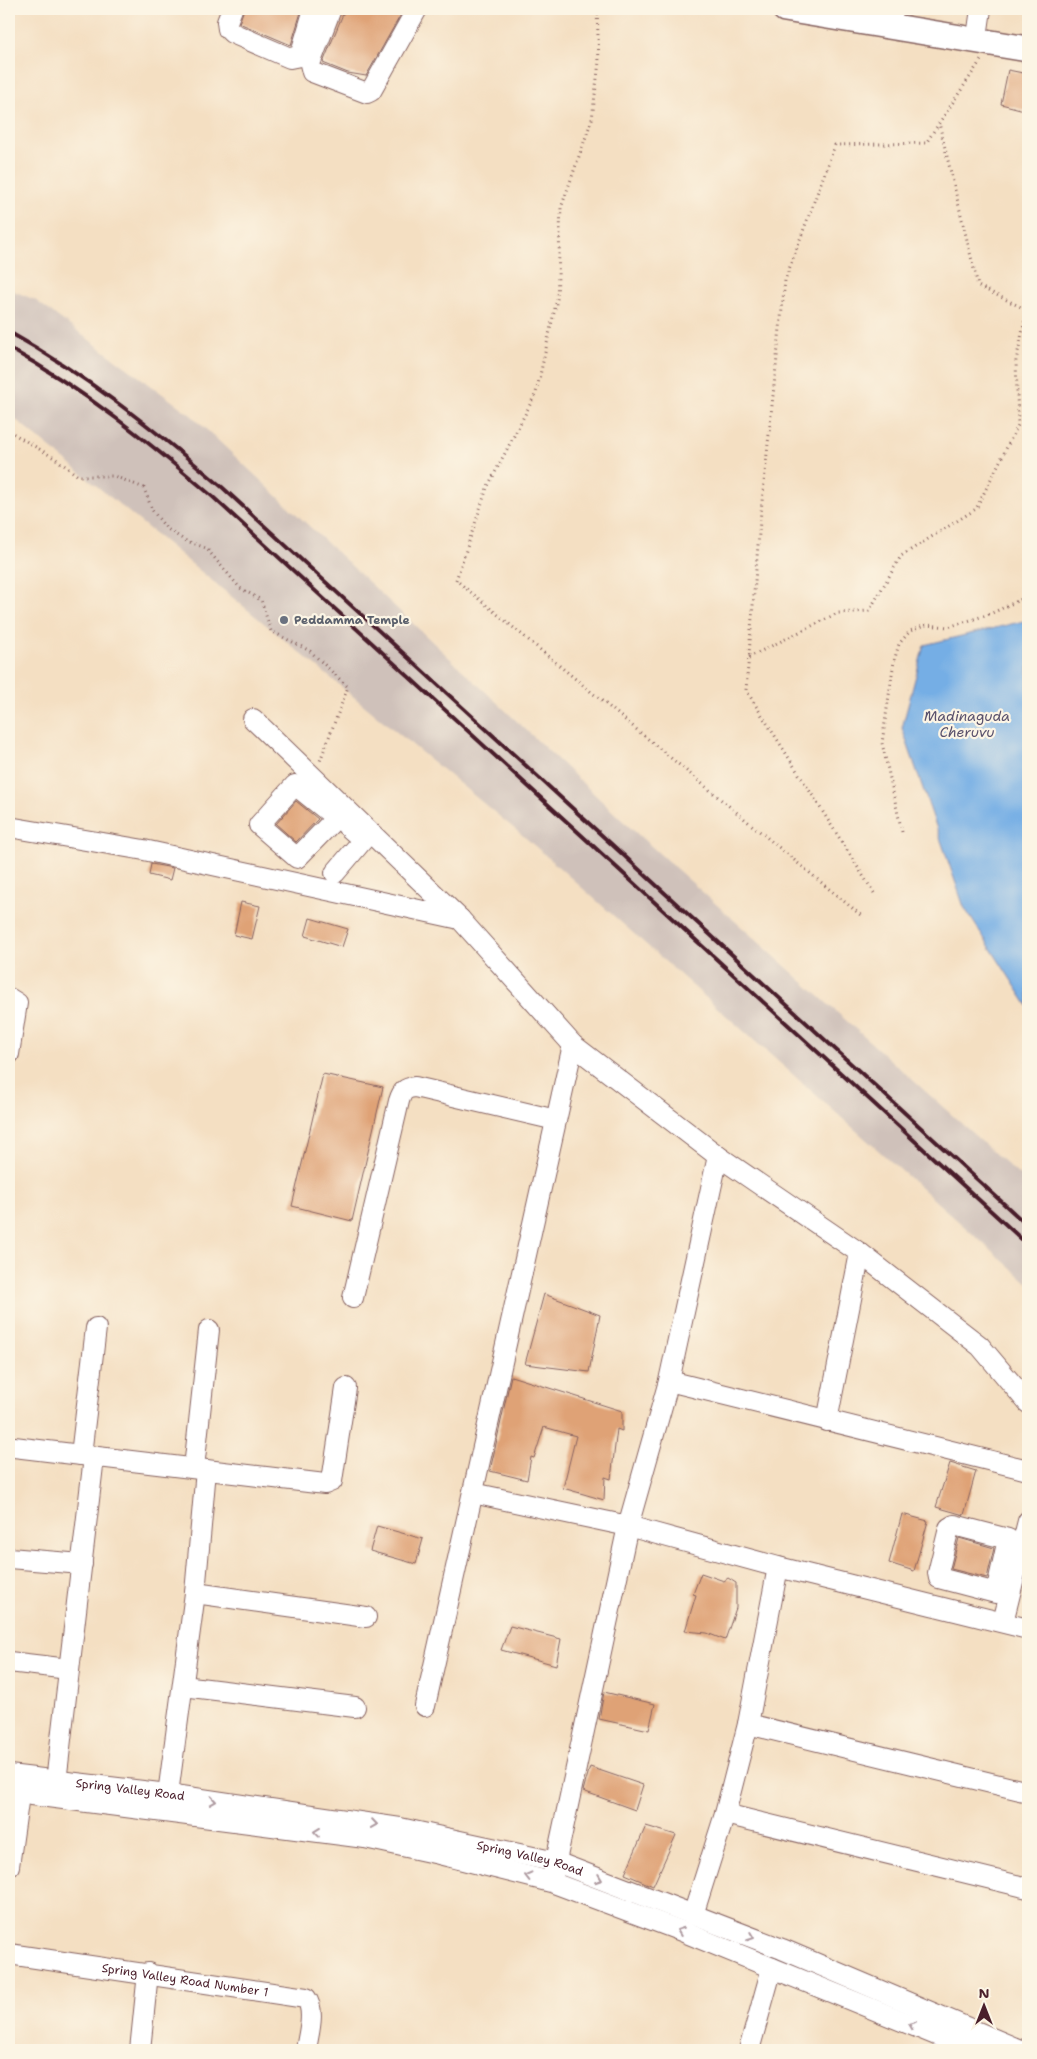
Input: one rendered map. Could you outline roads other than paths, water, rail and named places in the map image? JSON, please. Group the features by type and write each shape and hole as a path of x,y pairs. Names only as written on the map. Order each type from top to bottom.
{"main road":[{"path":"785,9 983,28 1028,49"},
{"path":"852,9 892,12 1028,37"}],"street":[{"path":"232,9 227,22 228,29 232,33 290,58 296,58 300,56 314,9"},
{"path":"331,9 310,64 312,72 367,93 371,91 417,9"},
{"path":"257,731 283,759 314,786 341,816 367,836 460,919 573,1045 718,1156 860,1253 980,1346 1028,1403"},
{"path":"314,786 293,785 260,821 260,826 297,858 341,816"},
{"path":"9,827 144,850 460,919"},
{"path":"335,873 367,836"},
{"path":"9,998 17,1003 9,1054"},
{"path":"425,1706 573,1045"},
{"path":"353,1298 399,1101 402,1092 406,1088 415,1087 556,1120"},
{"path":"551,1882 628,1526 668,1381 718,1156"},
{"path":"827,1421 860,1253"},
{"path":"56,1782 82,1564 96,1328"},
{"path":"168,1794 195,1593 200,1469 210,1330"},
{"path":"668,1381 1028,1470"},
{"path":"14,1447 325,1484 332,1482 346,1388"},
{"path":"473,1493 628,1526 778,1567 1028,1629"},
{"path":"997,1621 996,1593 1028,1521"},
{"path":"996,1593 939,1578 938,1573 949,1528 954,1526 1006,1538 1009,1542 1012,1556 997,1621"},
{"path":"9,1558 82,1564"},
{"path":"693,1915 725,1814 748,1724 778,1567"},
{"path":"195,1593 366,1617"},
{"path":"9,1662 69,1669"},
{"path":"183,1686 355,1707"},
{"path":"748,1724 1028,1792"},
{"name":"Spring Valley Road","path":"14,1784 56,1782 168,1794 430,1832 556,1862 782,1949 1020,2050"},
{"path":"9,1866 14,1784"},
{"name":"Spring Valley Road","path":"14,1784 365,1838 551,1882 772,1968 941,2044 973,2050"},
{"path":"725,1814 1028,1888"},
{"name":"Spring Valley Road Number 1","path":"9,1954 148,1973 306,1998 310,2003 311,2014 306,2050"},
{"path":"749,2050 772,1968"},
{"path":"140,2050 148,1973"}],"water":[{"name":"Madinaguda Cheruvu","path":"1028,620 1028,1006 964,907 902,728 924,645"}],"railway":[{"path":"9,332 93,385 222,487 1028,1226"},
{"path":"9,348 63,381 115,417 213,497 1028,1245"}],"place":[{"name":"Peddamma Temple","path":"284,620"}]}
